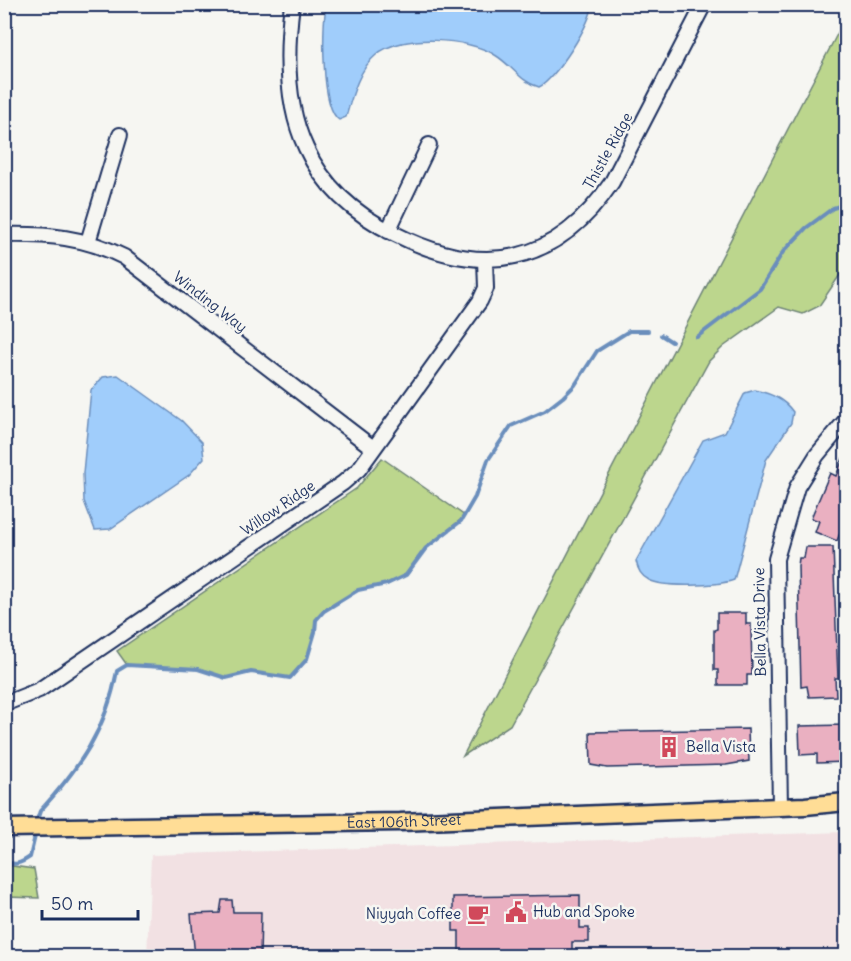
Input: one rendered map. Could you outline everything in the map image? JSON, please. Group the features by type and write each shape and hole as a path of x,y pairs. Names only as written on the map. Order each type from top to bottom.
{"main road":[{"name":"East 106th Street","path":"4,828 400,822 805,806 846,802"},
{"name":"East 106th Street","path":"805,806 846,812"}],"street":[{"name":"Thistle Ridge","path":"292,4 289,47 290,85 294,112 305,146 321,175 362,216 388,231 449,256 485,260 512,257 554,241 579,222 598,202 612,182 704,4"},
{"path":"88,242 120,135"},
{"path":"388,231 429,146"},
{"name":"Winding Way","path":"4,235 47,234 88,242 109,250 137,266 373,448"},
{"name":"Willow Ridge","path":"4,704 39,690 343,483 359,469 480,301 486,288 485,260"},
{"name":"Bella Vista Drive","path":"780,807 776,559 797,487 817,455 846,420"}],"shaded area":[{"path":"846,832 846,956 147,956 151,855"}],"green space":[{"path":"846,17 846,266 819,306 803,314 779,307 723,347 709,361 510,725 463,756"},
{"path":"382,458 465,516 426,548 406,575 387,584 358,590 324,611 316,620 307,659 290,678 251,672 226,678 198,669 127,665 117,651 357,488"},
{"path":"5,865 34,869 39,898 5,897"}],"water":[{"path":"326,4 592,4 587,23 572,49 554,74 539,87 526,81 501,59 483,49 435,40 401,43 387,48 370,61 357,83 346,117 339,120 333,112 326,83 324,30"},
{"path":"118,375 182,421 202,442 204,458 189,475 110,529 95,530 84,501 83,473 91,390 103,377"},
{"path":"755,390 776,397 793,412 791,423 766,460 734,580 716,584 691,585 656,583 649,580 640,572 636,561 703,440 725,432 745,393"}],"building":[{"path":"846,451 846,517 837,541 815,532 819,521 811,518 830,473 836,476"},
{"path":"806,547 833,547 838,678 835,678 836,696 809,697 807,686 801,687 798,566 799,558 804,558"},
{"path":"717,613 746,613 746,624 751,624 752,675 747,675 747,685 718,685 718,670 714,670 714,630 717,629"},
{"name":"Bella Vista","path":"846,725 846,762 817,763 817,754 800,755 799,726"},
{"name":"Bella Vista","path":"748,729 749,761 726,765 607,768 591,765 590,732"},
{"name":"Hub and Spoke","path":"580,895 580,928 589,928 589,942 572,942 572,957 459,957 459,931 453,931 453,897"},
{"path":"222,900 232,900 233,912 261,912 260,957 195,957 191,914 220,913"}],"waterway":[{"path":"697,337 760,289 783,252 806,228 833,208 846,204"},
{"path":"37,820 40,811 67,779 89,747 106,712 117,671 127,665 198,669 226,678 251,672 290,678 307,659 316,620 324,611 358,590 387,584 406,575 426,548 461,521 475,497 488,460 511,426 545,411 563,397 575,385 597,351 629,331 648,331"},
{"path":"661,335 672,342"},
{"path":"4,860 17,863 30,857 35,836"}],"place":[{"name":"Bella Vista","path":"669,747"},
{"name":"Hub and Spoke","path":"516,912"},
{"name":"Niyyah Coffee","path":"478,914"}]}
